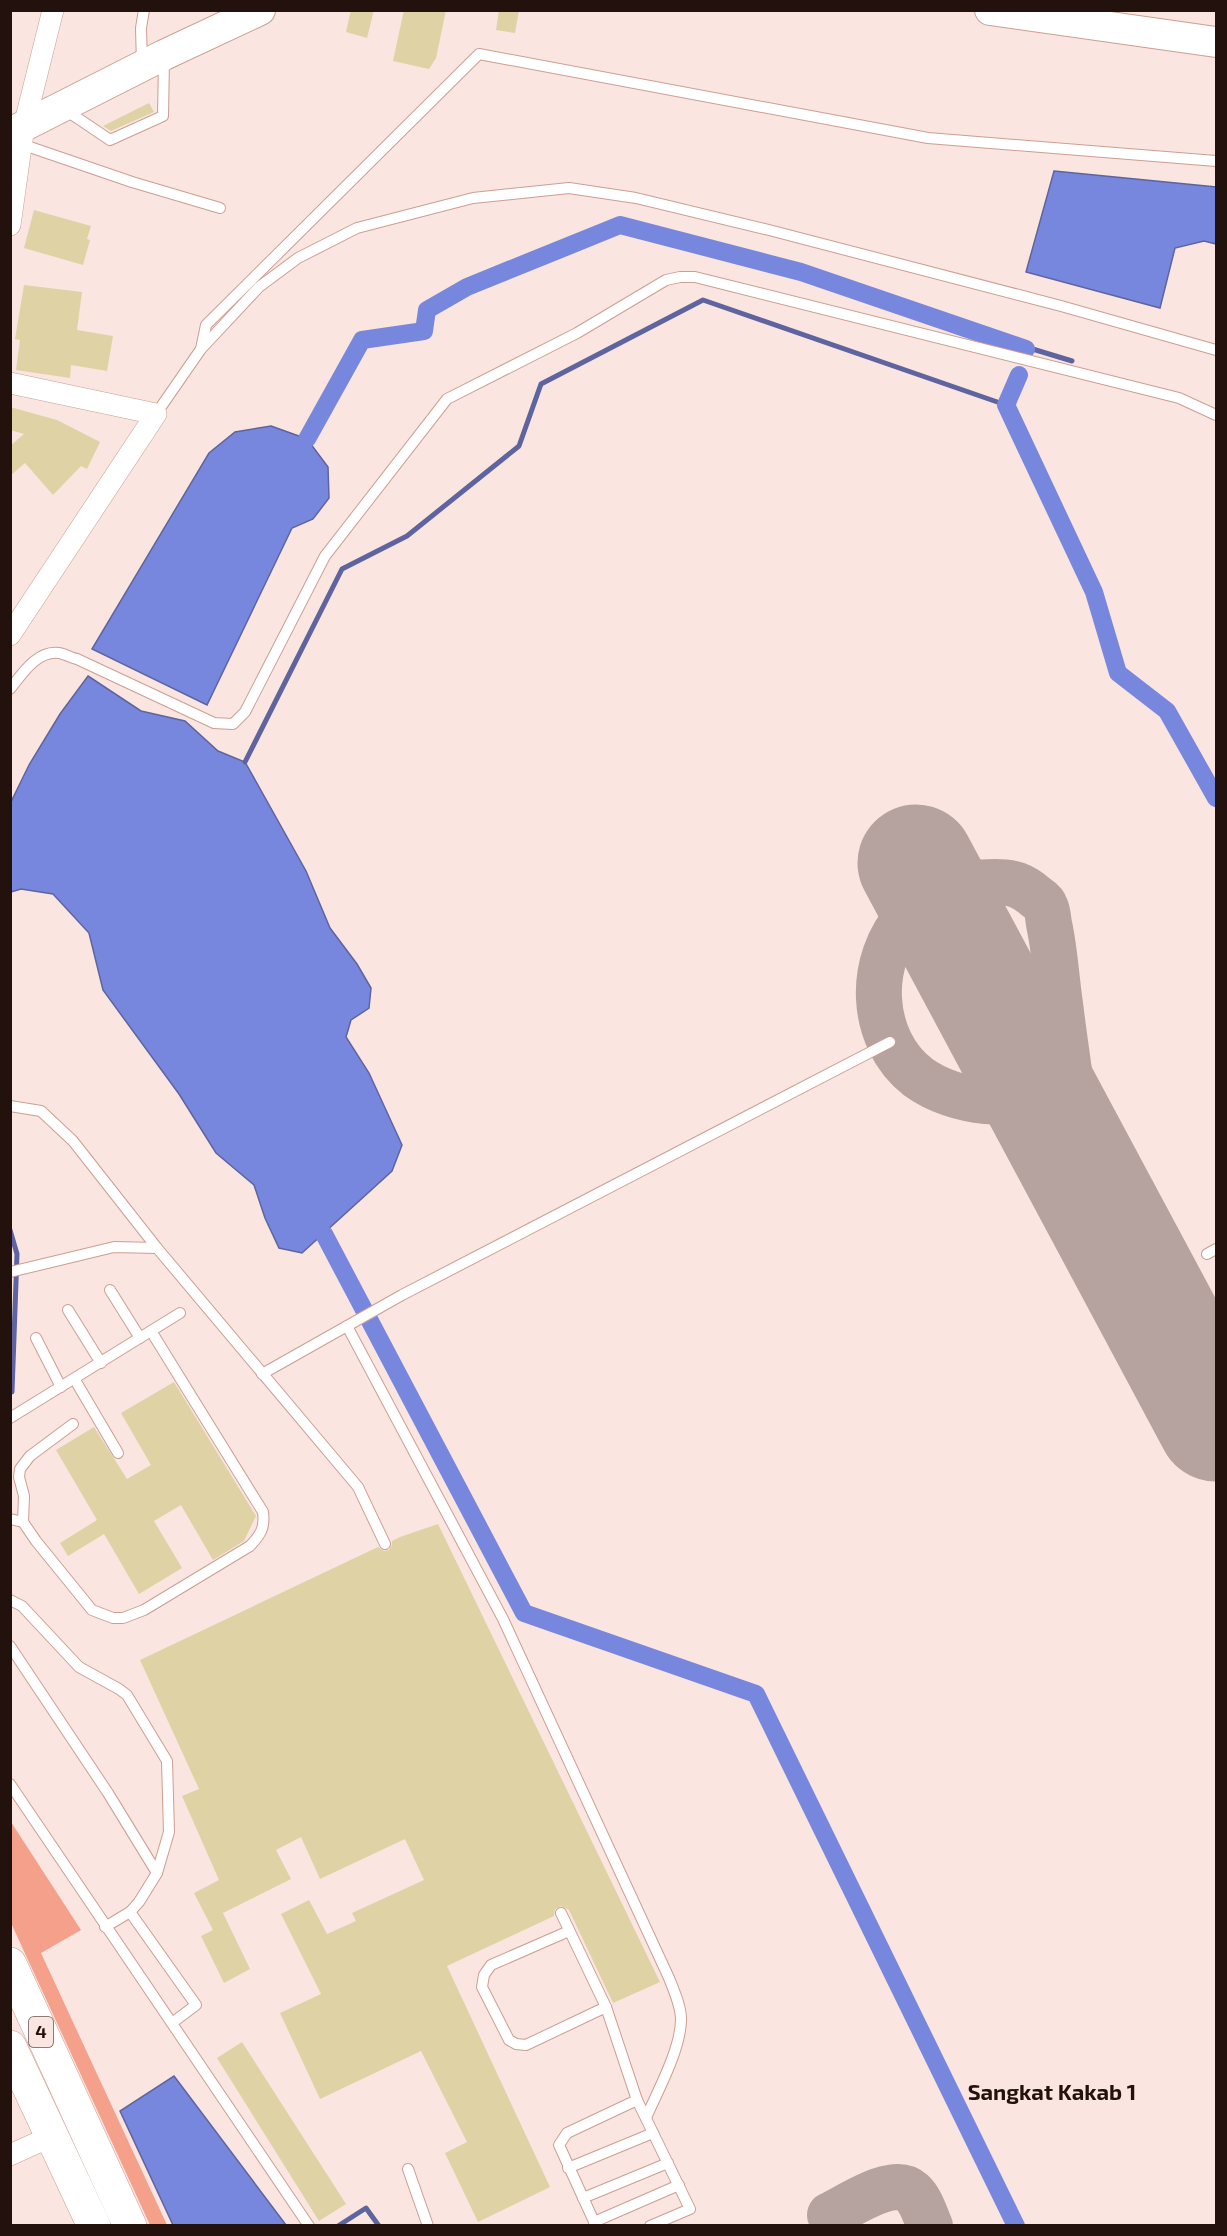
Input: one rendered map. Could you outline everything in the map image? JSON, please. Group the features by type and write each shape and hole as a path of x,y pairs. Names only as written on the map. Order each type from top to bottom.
{"highway":[{"name":"4","path":"13,1976 130,2226"},
{"name":"4","path":"10,2047 94,2226"}],"main road":[{"path":"18,134 62,107 260,10"},
{"path":"998,11 1216,42"}],"street":[{"path":"10,225 18,134 53,10"},
{"path":"10,382 156,414 10,635"},
{"path":"10,2155 52,2136"}],"lane":[{"path":"62,107 110,140 163,116 153,61 141,28 144,10"},
{"path":"201,350 206,326 479,54 928,138 1216,161"},
{"path":"18,134 132,182 220,208"},
{"path":"156,414 201,350 259,286 285,266 357,228 473,198 569,188 636,198 769,230 1061,306 1216,350"},
{"path":"280,253 285,266"},
{"path":"10,689 28,666 44,655 58,653 78,659 214,723 233,724 245,712 325,556 447,399 577,333 666,280 695,277 1168,395 1216,415"},
{"path":"262,1374 402,1295 890,1042"},
{"path":"10,1106 41,1112 73,1141 157,1248 358,1487 385,1544"},
{"path":"10,1272 114,1247 157,1248"},
{"path":"110,1290 140,1338"},
{"path":"68,1310 101,1363"},
{"path":"10,1418 75,1380 180,1313"},
{"path":"347,1326 503,1619 669,1978 681,2017 680,2031 673,2054 646,2118"},
{"path":"73,1424 30,1456 15,1477 24,1496 23,1521 36,1541 92,1610 113,1618 123,1618 153,1605 250,1546 262,1533 263,1512 151,1331"},
{"path":"36,1338 61,1387"},
{"path":"75,1380 118,1453"},
{"path":"10,1519 23,1521"},
{"path":"10,1600 22,1606 79,1666 127,1695 167,1761 169,1832 158,1873 130,1912 105,1927"},
{"path":"10,1646 108,1792 158,1873"},
{"path":"10,1784 309,2226"},
{"path":"130,1912 196,2005 172,2023"},
{"path":"561,1913 606,2007 637,2100 690,2209 650,2226"},
{"path":"569,1931 491,1965 484,1975 483,1987 509,2040 516,2044 526,2045 606,2007"},
{"path":"637,2100 567,2133 559,2145 595,2224 679,2185"},
{"path":"568,2168 653,2133"},
{"path":"583,2198 668,2163"},
{"path":"408,2169 428,2226"}],"shaded area":[{"path":"11,1822 81,1930 41,1953 167,2225 150,2225 11,1923"}],"water":[{"path":"1054,171 1216,187 1216,244 1204,241 1175,248 1160,308 1026,272"},
{"path":"271,426 307,439 328,467 329,498 313,519 292,528 207,705 92,649 209,453 235,432"},
{"path":"88,676 141,711 185,721 218,751 245,762 306,871 330,928 357,964 371,988 369,1008 351,1020 346,1037 369,1073 402,1145 392,1171 302,1253 279,1248 265,1218 254,1185 216,1153 179,1094 103,990 89,933 53,894 21,889 11,892 11,802 29,765 60,714"},
{"path":"174,2076 286,2225 173,2225 120,2111"}],"building":[{"path":"351,10 374,10 367,38 346,32"},
{"path":"404,10 446,10 436,58 429,69 393,61"},
{"path":"499,10 519,10 515,33 496,30"},
{"path":"149,103 154,112 111,131 103,126"},
{"path":"34,210 91,226 87,239 90,240 83,265 24,248"},
{"path":"24,285 82,292 77,330 113,336 107,371 71,365 70,378 16,370 20,340 15,339"},
{"path":"10,407 57,420 100,442 87,469 81,466 53,495 25,463 10,476 10,446 24,434 10,430"},
{"path":"174,1382 256,1516 244,1541 213,1560 181,1505 154,1521 182,1568 139,1594 104,1534 68,1556 60,1543 97,1520 56,1450 94,1427 127,1479 151,1465 121,1413"},
{"path":"438,1524 660,1982 613,2003 569,1910 561,1906 555,1909 554,1916 447,1966 550,2187 478,2222 445,2153 467,2142 421,2051 320,2099 280,2013 321,1994 281,1914 309,1900 327,1934 356,1921 352,1913 424,1880 405,1839 320,1879 301,1837 276,1850 291,1879 223,1913 250,1969 224,1983 201,1936 213,1930 194,1893 219,1880 182,1796 199,1789 140,1660 378,1547 384,1551 389,1550 392,1541"},
{"path":"242,2042 346,2204 319,2221 217,2058"}],"waterway":[{"path":"307,439 362,340 424,331 427,310 467,287 620,225 801,272 1026,349"},
{"path":"245,762 342,569 407,536 519,446 541,384 703,300 1006,405"},
{"path":"1026,347 1072,361"},
{"path":"1019,375 1006,405 1094,592 1118,673 1167,711 1216,798"},
{"path":"10,1230 17,1254 12,1392"},
{"path":"324,1234 524,1613 756,1694 1016,2226"},
{"path":"338,2226 366,2208 379,2226"}],"taxiway":[{"path":"1074,1158 1017,1105 959,1096 925,1082 902,1061 890,1042 882,1021 879,999 880,976 885,954 895,933 909,915 937,894 960,886 983,882 1007,883 1026,890 1044,905 1053,944 1084,1175"},
{"path":"830,2215 883,2189 904,2188 918,2199 930,2226"}],"runway":[{"path":"916,863 1216,1423"}],"district":[{"name":"Sangkat Kakab 1","path":"1052,2092"}]}
